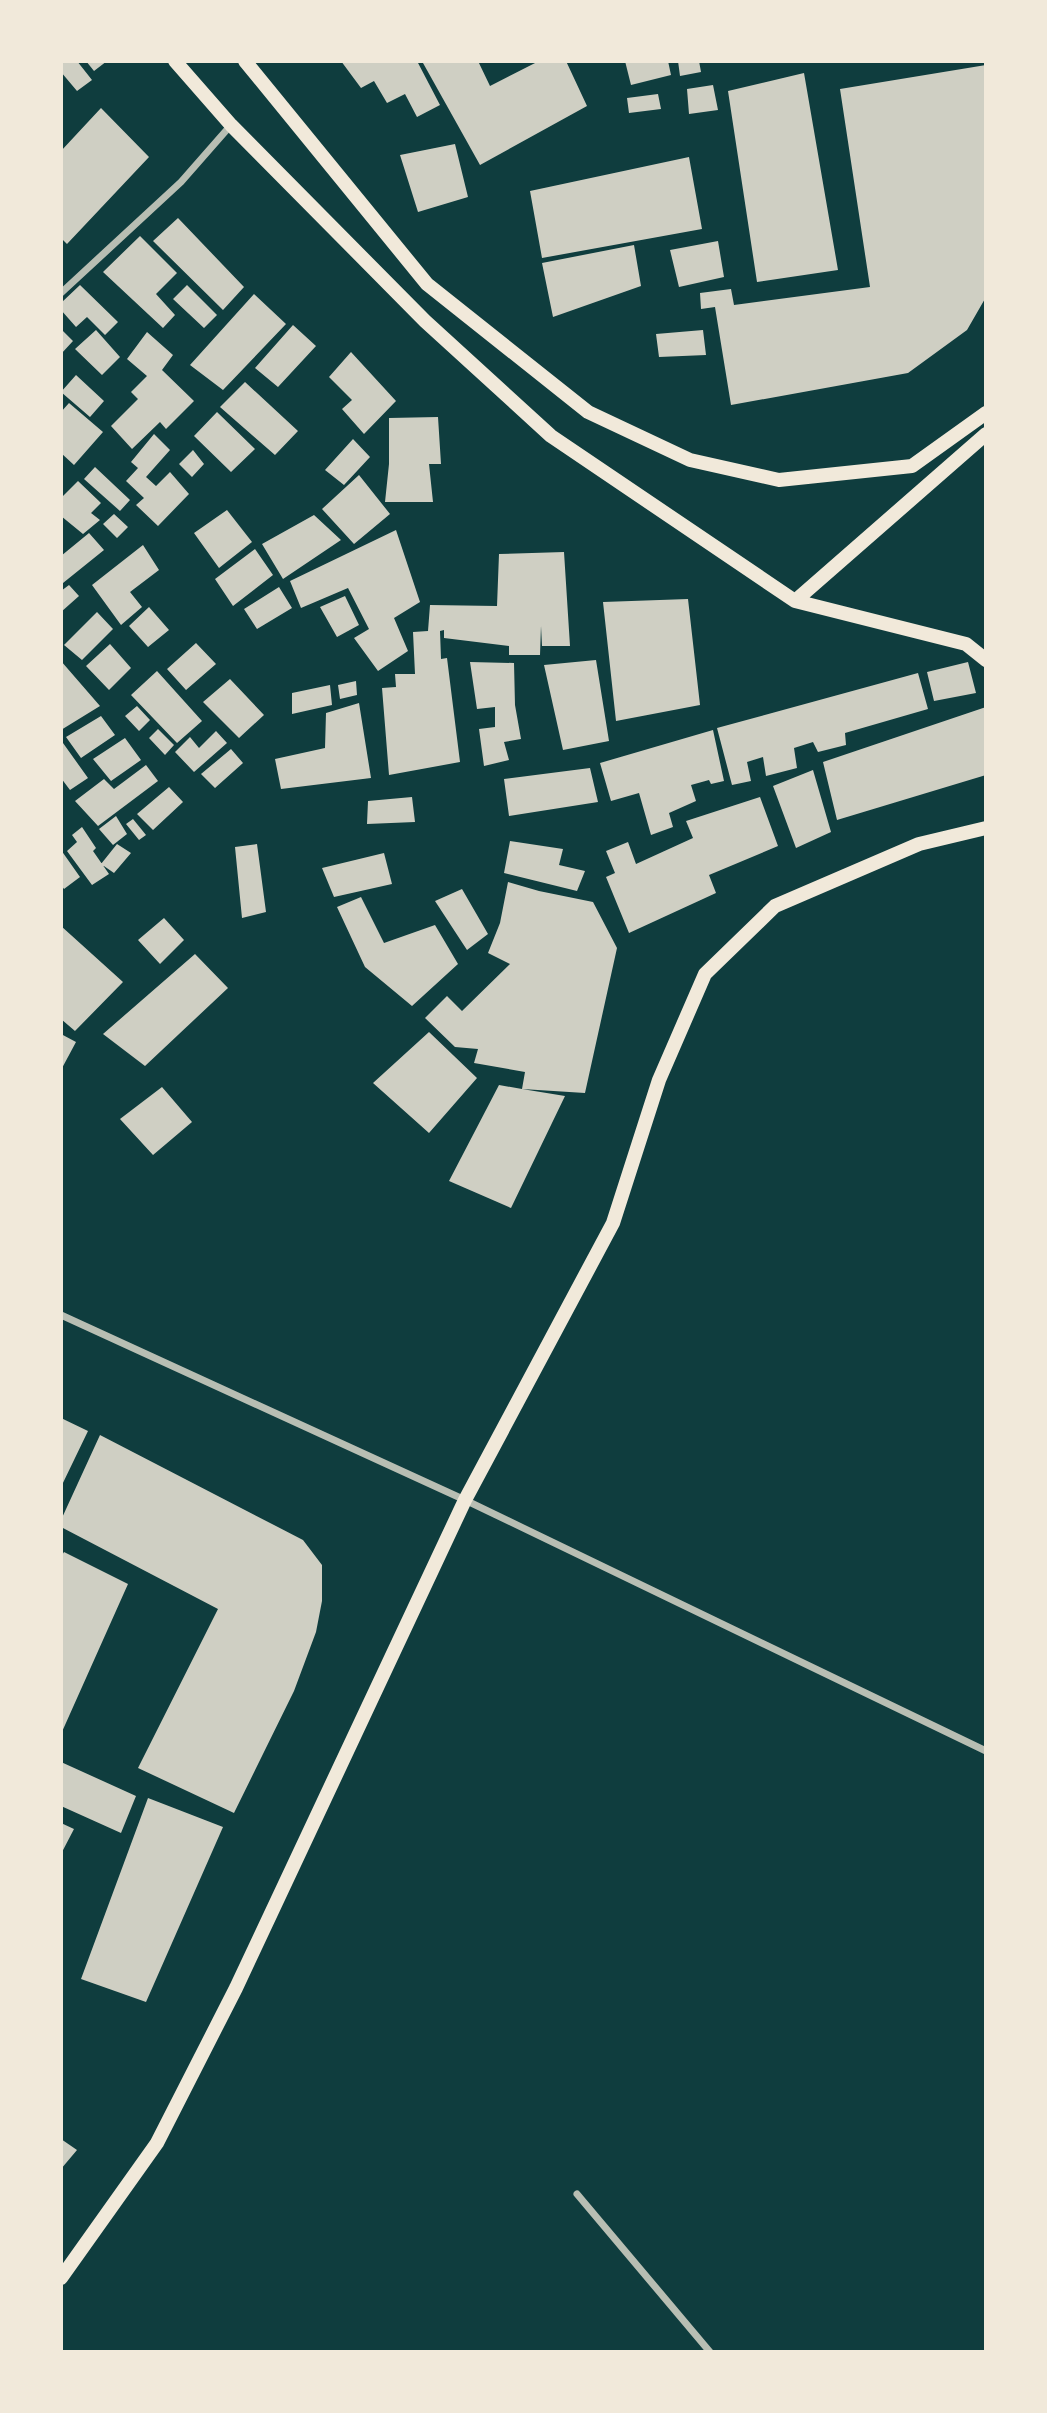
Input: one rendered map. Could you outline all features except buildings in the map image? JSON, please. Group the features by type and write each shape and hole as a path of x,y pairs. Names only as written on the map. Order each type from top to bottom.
{"main road":[{"path":"175,61 231,125 425,321 551,436 795,601 966,644 986,660"},
{"path":"245,61 427,284 588,412 690,460 779,480 912,466 986,413"},
{"path":"795,601 986,434"},
{"path":"61,2278 157,2143 236,1988 465,1500 613,1223 659,1080 705,974 775,906 919,844 986,828"}],"street":[{"path":"61,293 181,182 231,125"},
{"path":"61,1315 465,1500 986,1751"},
{"path":"577,2194 710,2352"}]}
